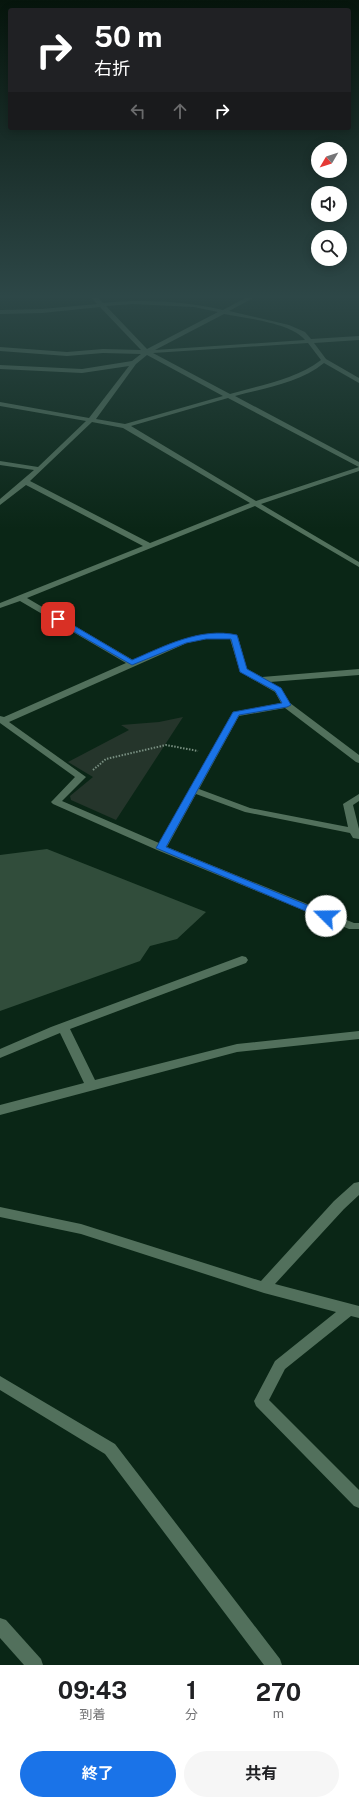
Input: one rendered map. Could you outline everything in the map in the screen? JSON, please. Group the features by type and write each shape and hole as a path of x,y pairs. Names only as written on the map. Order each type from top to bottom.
{"street":[{"path":"0,503 40,470 92,419 126,374"},
{"path":"186,374 359,465"},
{"path":"124,426 303,374"},
{"path":"347,374 359,381"},
{"path":"0,404 92,419 124,426 359,565"},
{"path":"0,463 40,470"},
{"path":"0,606 148,545 254,504 359,470"},
{"path":"26,482 148,545"},
{"path":"21,598 132,663"},
{"path":"1,720 184,641 206,636 234,637 243,670 278,690 287,705 359,760"},
{"path":"262,680 359,672"},
{"path":"160,848 236,714 287,705"},
{"path":"1,720 81,777 56,802 160,848 353,927 359,926"},
{"path":"194,790 248,810 358,834"},
{"path":"358,834 348,804 359,797"},
{"path":"0,1054 63,1027 242,960"},
{"path":"63,1027 91,1085"},
{"path":"0,1110 237,1048 359,1035"},
{"path":"264,1287 339,1205 359,1187"},
{"path":"0,1212 81,1229 264,1287 354,1310"},
{"path":"354,1310 280,1365 261,1401 359,1502"},
{"path":"0,1382 110,1449 274,1665"},
{"path":"0,1626 35,1665"}],"path":[{"path":"81,777 98,767 106,759 166,744 214,754"}],"shaded area":[{"path":"183,717 116,820 71,800 70,796 93,777 68,762 129,730 121,725 159,722"},
{"path":"47,849 206,912 177,939 150,946 140,961 0,1011 0,855"}],"route":[{"path":"58,619 132,663 184,641 206,636 234,637 243,670 278,690 287,705 236,714 160,848 326,916"}]}
